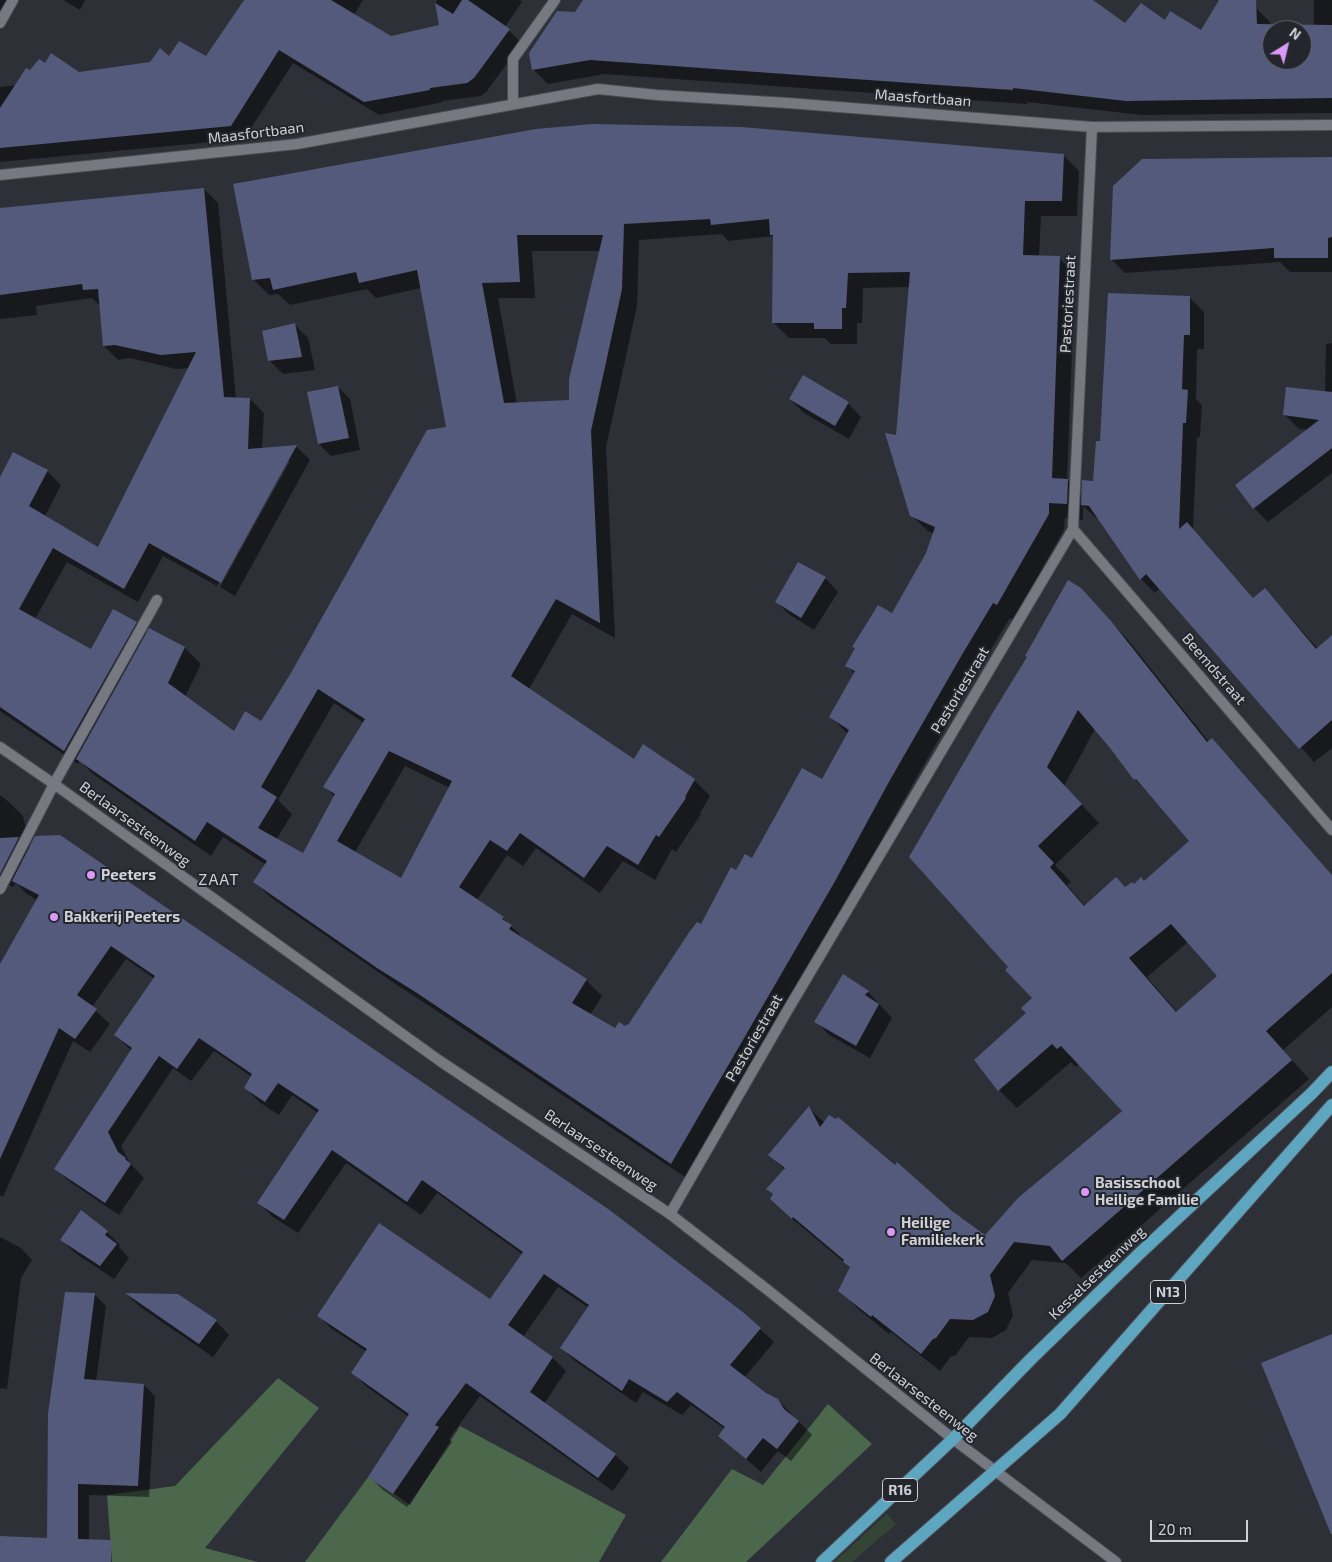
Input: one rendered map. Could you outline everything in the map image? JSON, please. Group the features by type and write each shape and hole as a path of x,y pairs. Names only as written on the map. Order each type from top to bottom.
{"main road":[{"name":"Kesselsesteenweg","path":"953,1439 1105,1287 1332,1072"},
{"name":"N13","path":"996,1472 1060,1414 1332,1105"},
{"name":"R16","path":"822,1562 953,1439"},
{"path":"891,1562 996,1472"}],"street":[{"path":"0,23 13,0"},
{"path":"514,103 513,59 555,0"},
{"name":"Maasfortbaan","path":"0,175 297,144 598,89 1092,127 1332,126"},
{"name":"Pastoriestraat","path":"670,1214 786,1013 1073,529 1092,127"},
{"name":"Beemdstraat","path":"1073,529 1332,830"},
{"path":"0,888 54,784 157,600"},
{"name":"Berlaarsesteenweg","path":"0,747 440,1061 670,1214 953,1439 1116,1562"}],"green space":[{"path":"278,1378 319,1408 205,1548 258,1562 112,1562 107,1495 175,1486"},
{"path":"828,1404 872,1444 746,1562 661,1562 732,1469 763,1485"},
{"path":"460,1426 626,1515 599,1562 305,1562 369,1476 410,1505"},
{"path":"887,1514 896,1524 852,1562 834,1562"}],"building":[{"path":"244,0 331,0 391,36 439,25 435,3 453,14 462,0 468,0 510,29 474,78 467,83 430,88 430,90 364,102 279,50 231,126 0,148 0,108 26,68 30,70 39,59 45,63 51,53 79,72 150,62 160,48 169,56 179,41 206,56"},
{"path":"583,0 1093,0 1125,23 1141,3 1165,20 1170,11 1201,30 1219,0 1256,0 1257,24 1262,24 1262,70 1312,70 1312,25 1332,25 1332,98 1126,101 1013,88 1013,90 590,60 532,70 529,53 557,11 575,12"},
{"path":"592,124 741,127 1064,154 1062,201 1025,201 1023,255 1060,256 1052,478 1068,479 1067,504 1049,503 1049,514 997,605 993,603 963,653 890,780 834,883 671,1164 377,968 253,882 267,861 207,822 195,841 76,759 149,628 185,647 168,683 234,731 245,711 261,721 291,673 427,430 446,427 417,270 359,283 356,272 273,290 270,278 252,280 233,184 536,129","holes":["710,219 711,225 769,219 770,235 773,235 772,323 814,323 814,329 842,329 842,308 846,308 848,273 910,272 896,435 885,433 910,516 935,527 926,553 892,613 878,605 852,647 855,648 845,666 855,671 829,717 849,730 822,779 802,768 752,858 745,854 736,870 731,867 701,924 697,922 690,931 628,1025 625,1026 619,1022 615,1028 572,1003 587,979 509,929 512,925 502,919 504,917 459,887 490,840 507,851 520,833 584,878 607,846 638,865 656,835 659,837 686,798 695,779 643,744 634,759 511,676 556,599 600,623 591,431 622,289 624,224","517,235 603,235 569,379 569,400 504,403 482,283 520,282","318,689 365,719 323,787 335,794 303,853 258,828 277,797 261,787","389,751 452,781 401,878 337,841"]},
{"path":"1332,157 1332,237 1328,238 1328,258 1274,258 1274,248 1110,260 1113,186 1142,159"},
{"path":"204,188 224,397 250,398 248,449 297,445 221,583 149,543 124,589 53,548 19,609 91,649 113,609 137,622 64,751 0,707 0,477 13,452 48,470 29,506 98,547 196,352 161,355 115,345 103,346 98,289 83,290 82,284 0,295 0,208"},
{"path":"1108,293 1190,296 1190,335 1184,335 1182,389 1188,390 1186,423 1183,423 1179,529 1187,522 1253,598 1265,588 1316,649 1332,635 1332,720 1299,749 1146,574 1140,580 1089,506 1081,505 1082,480 1093,481 1096,441 1100,441"},
{"path":"295,323 302,357 268,361 262,331"},
{"path":"803,375 849,402 835,426 789,399"},
{"path":"338,386 349,438 318,444 307,392"},
{"path":"1286,387 1332,392 1332,448 1253,509 1235,485 1319,420 1283,415"},
{"path":"798,562 826,577 801,618 775,602"},
{"path":"1068,580 1081,588 1111,621 1207,742 1212,738 1332,875 1332,973 1266,1031 1292,1060 1062,1261 1050,1246 1014,1242 990,1275 995,1296 988,1312 973,1320 950,1319 921,1354 838,1291 850,1267 770,1199 773,1194 766,1189 785,1168 768,1155 809,1106 820,1127 829,1115 836,1119 838,1117 895,1165 897,1162 952,1211 985,1235 1018,1198 1122,1111 1061,1046 1057,1049 1052,1044 998,1091 974,1060 1026,1013 1021,1008 1032,998 1005,970 1008,967 909,857 1027,657 1025,656","holes":["1078,710 1134,780 1136,779 1189,841 1144,881 1141,877 1134,884 1132,882 1125,887 1116,877 1084,906 1050,867 1054,863 1038,846 1082,804 1047,767","1171,924 1217,976 1176,1012 1129,958"]},
{"path":"60,835 611,1211 744,1313 761,1328 730,1365 766,1393 778,1399 784,1409 799,1421 777,1449 763,1438 746,1459 718,1436 725,1427 677,1392 667,1402 629,1379 622,1391 560,1348 589,1305 544,1274 508,1325 553,1357 530,1392 616,1454 598,1478 466,1383 435,1425 439,1427 393,1494 368,1477 409,1414 351,1373 367,1349 317,1316 379,1223 490,1299 523,1252 422,1180 407,1202 332,1150 284,1220 257,1203 319,1110 278,1083 265,1102 244,1088 252,1074 199,1038 177,1069 159,1056 108,1132 118,1152 131,1164 105,1203 54,1169 132,1048 114,1035 155,976 111,946 77,995 97,1009 75,1039 59,1028 0,1159 0,964 39,895 12,881 35,836"},
{"path":"19,837 0,874 0,838"},
{"path":"843,974 869,991 865,995 879,1004 856,1046 814,1022"},
{"path":"81,1210 108,1231 105,1235 117,1244 100,1266 60,1240"},
{"path":"65,1292 95,1293 84,1379 144,1384 138,1486 78,1484 78,1539 111,1540 111,1562 0,1562 0,1536 47,1538 48,1414"},
{"path":"125,1293 178,1294 217,1320 199,1344"},
{"path":"1332,1334 1332,1534 1331,1534 1261,1363"}],"place":[{"name":"Peeters","path":"91,875"},
{"name":"Bakkerij Peeters","path":"54,917"},
{"name":"Basisschool Heilige Familie","path":"1085,1192"},
{"name":"Heilige Familiekerk","path":"891,1232"}],"district":[{"name":"ZAAT","path":"219,880"}]}
